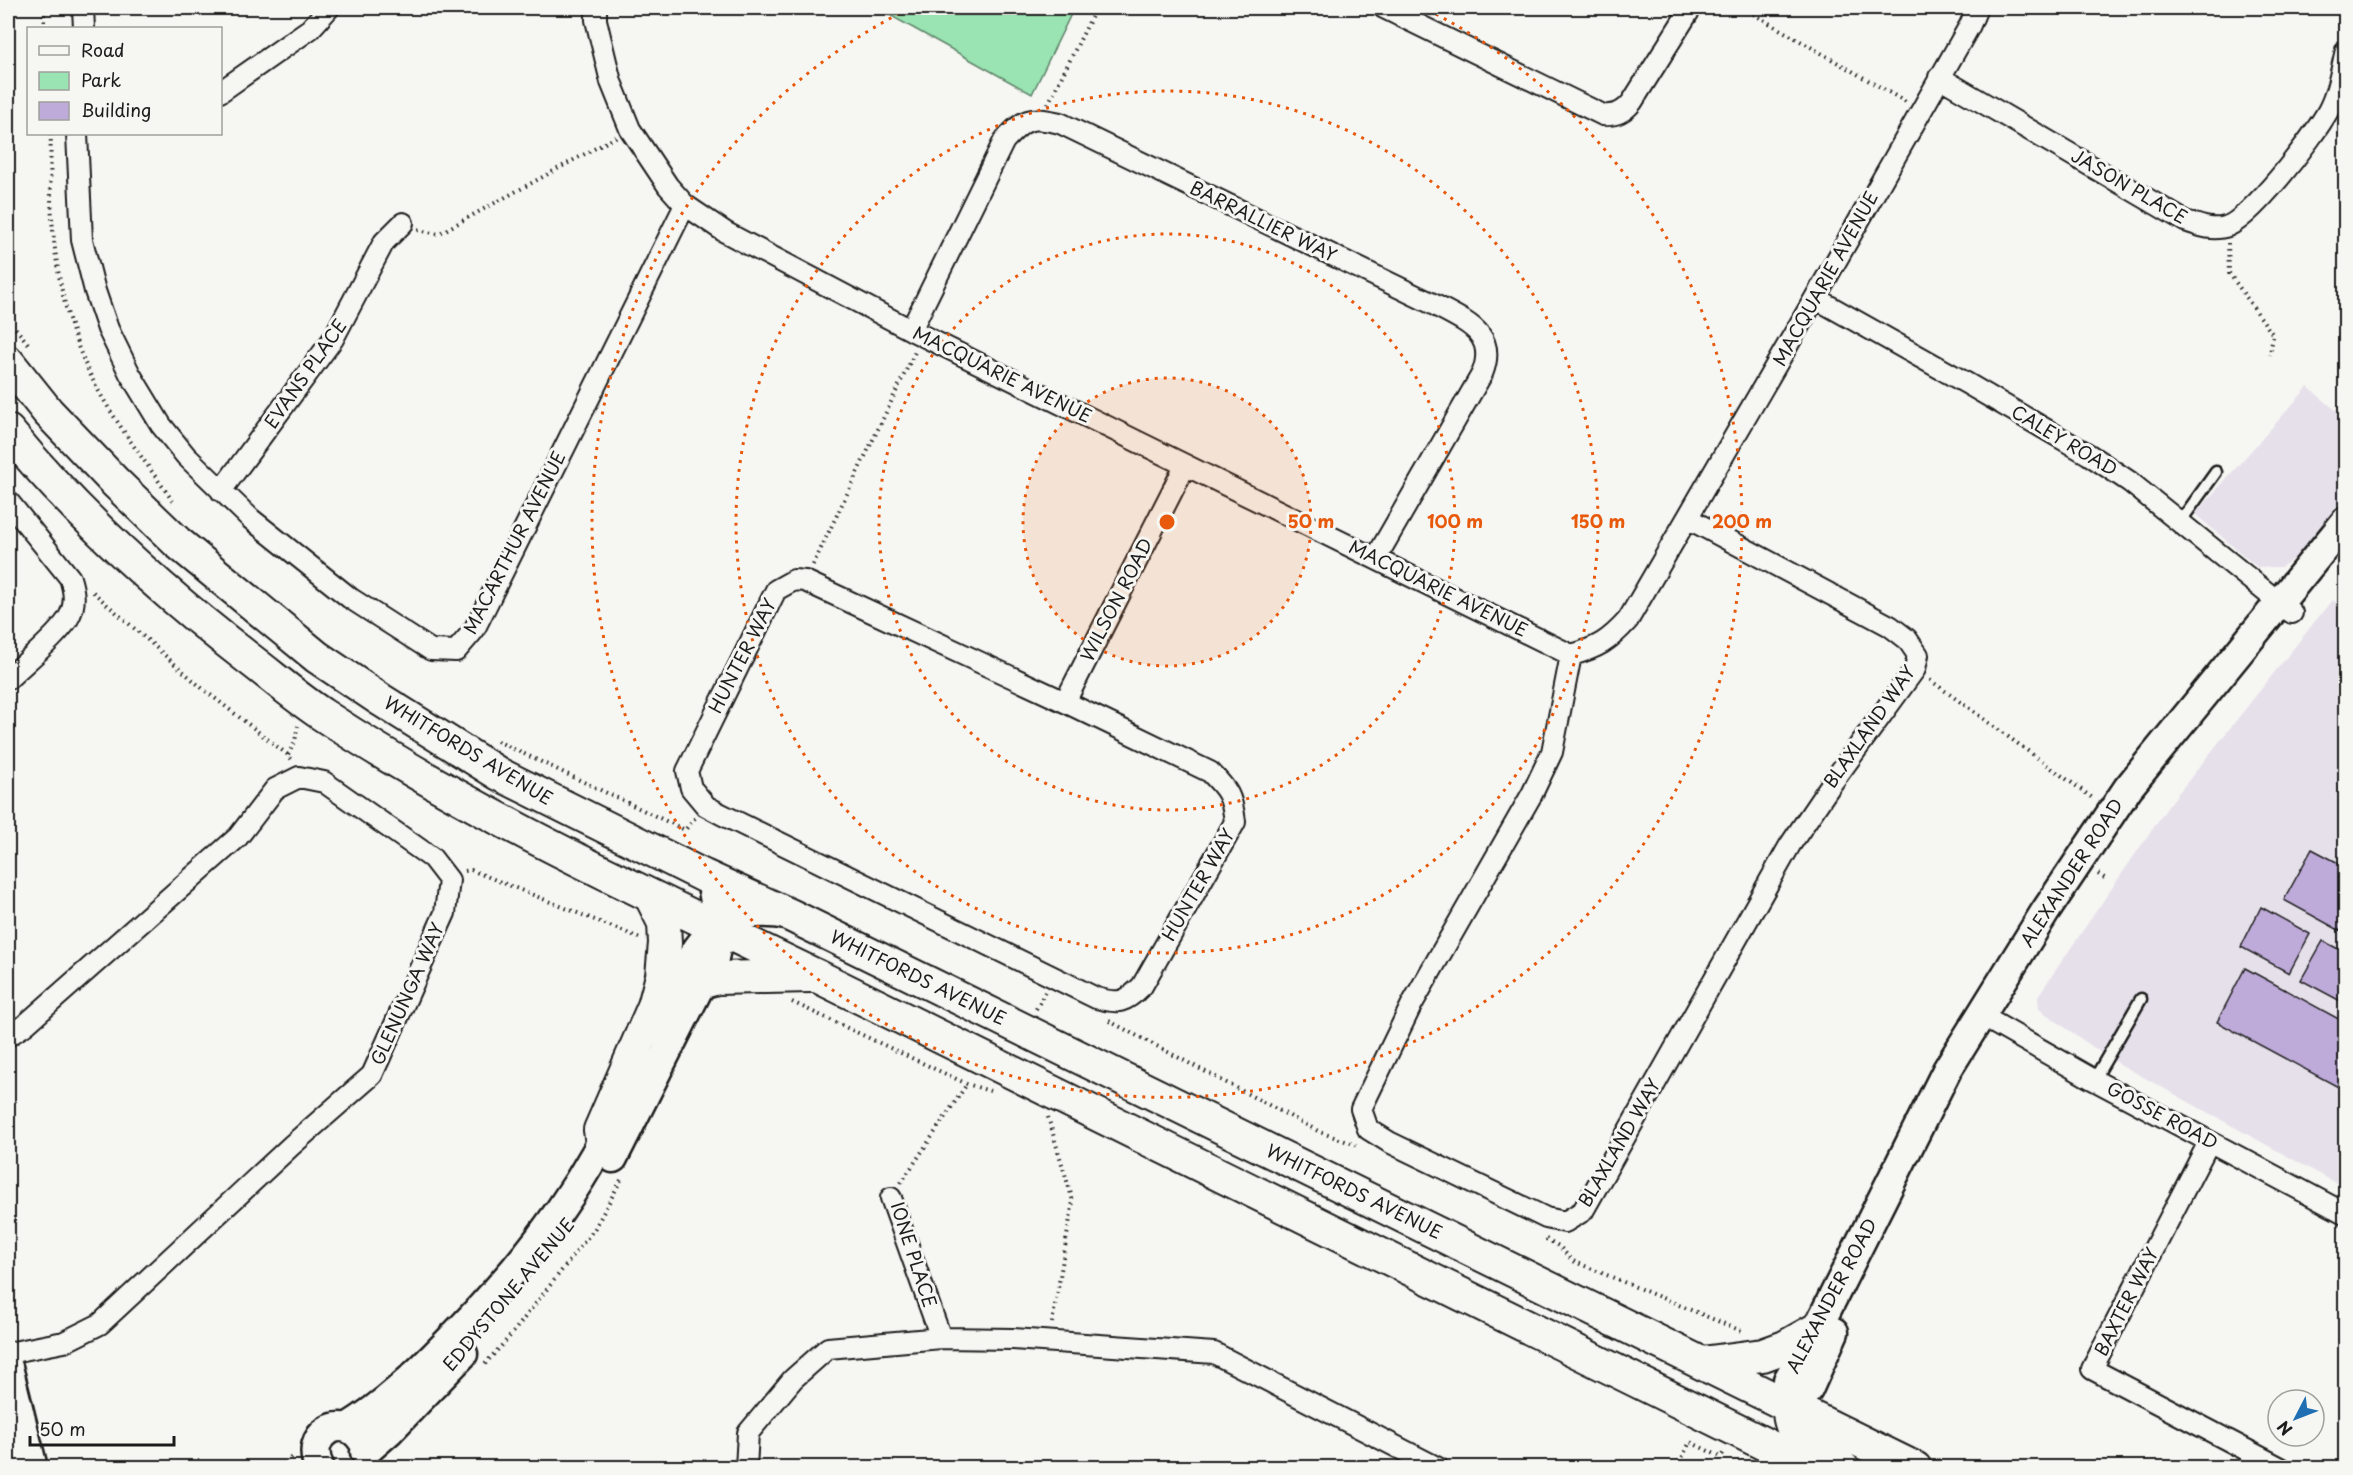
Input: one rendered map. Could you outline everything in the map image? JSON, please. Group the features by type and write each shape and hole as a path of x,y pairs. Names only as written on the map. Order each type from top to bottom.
{"main road":[{"name":"WHITFORDS AVENUE","path":"22,358 48,412 177,542 317,657 499,774 1915,1467"},
{"path":"8,431 112,543 207,626 321,714 420,775 534,838 651,897 818,976 1813,1467"},
{"path":"602,1143 600,1130 654,1006 662,976 664,923 651,897"},
{"path":"703,982 717,978 818,976"},
{"path":"1702,1363 1763,1354 1785,1347 1817,1329"},
{"path":"1671,1397 1768,1414 1777,1413 1789,1406"},
{"path":"1789,1406 1788,1419 1792,1430 1805,1444 1843,1467"}],"street":[{"path":"83,8 84,27"},
{"path":"222,91 310,29 329,8"},
{"name":"MACQUARIE AVENUE","path":"596,8 596,20 611,82 630,129 668,186 686,205 724,232 917,333 1571,656 1595,648 1611,639 1628,620 1689,519 1970,25 1977,8"},
{"path":"1384,8 1603,116 1614,116 1625,111 1632,102 1691,8"},
{"path":"2227,227 2249,212 2328,112 2339,82 2346,50"},
{"name":"JASON PLACE","path":"1939,77 2185,221 2210,229 2227,227"},
{"path":"917,333 1004,141 1019,124 1033,118 1041,119"},
{"name":"BARRALLIER WAY","path":"1041,119 1071,129 1433,304 1475,327 1484,341 1488,359 1482,374 1376,558"},
{"name":"MACARTHUR AVENUE","path":"77,135 82,240 108,329 130,374 161,425 186,456 251,519 350,598 431,650 456,651 474,630 686,205"},
{"name":"EVANS PLACE","path":"221,491 333,339 384,242 403,223"},
{"name":"CALEY ROAD","path":"1815,298 2088,454 2130,482 2286,608"},
{"name":"WILSON ROAD","path":"1065,702 1185,466"},
{"path":"8,501 70,578 74,591 74,604 70,617 8,679"},
{"name":"BLAXLAND WAY","path":"1571,656 1552,752 1532,795 1412,1004 1360,1109 1368,1129 1389,1142 1546,1218 1565,1222 1583,1210 1790,845 1915,669 1918,655 1906,639 1890,626 1689,519"},
{"name":"ALEXANDER ROAD","path":"2286,608 2346,521"},
{"name":"ALEXANDER ROAD","path":"1789,1406 1808,1390 1917,1157 1988,1019 2077,861 2128,788 2286,608 2346,548"},
{"name":"HUNTER WAY","path":"794,580 805,581 1210,772 1232,798 1235,822 1142,986 1130,998 1115,1003 1096,998 737,823 706,806 691,788 687,771 776,590 794,580"},
{"path":"8,1035 26,1025 238,837 275,789 299,777 324,782 432,858 443,872"},
{"name":"GLENUNGA WAY","path":"8,1353 64,1342 100,1323 292,1145 372,1075 445,913 449,880 443,872"},
{"name":"EDDYSTONE AVENUE","path":"363,1463 389,1431 466,1350 535,1271 595,1188 622,1142 714,958 718,927 711,879"},
{"name":"EDDYSTONE AVENUE","path":"307,1460 317,1441 325,1432 336,1427 347,1428 378,1408 501,1288 552,1221 602,1143 696,949 718,927 738,915 765,911 792,916"},
{"name":"ALEXANDER ROAD","path":"1789,1406 1788,1380 1817,1329 1947,1070 1988,1019"},
{"name":"GOSSE ROAD","path":"1988,1019 2094,1080 2346,1214"},
{"name":"BAXTER WAY","path":"2210,1142 2092,1369 2281,1467"},
{"name":"IONE PLACE","path":"891,1198 941,1338"},
{"path":"746,1467 748,1433 793,1379 828,1348 941,1338 1049,1341 1214,1353 1438,1467"},
{"path":"8,1367 33,1467"},
{"path":"347,1428 359,1436 363,1463"}],"lane":[{"path":"2180,522 2216,472"},
{"path":"2094,1080 2141,999"}],"path":[{"path":"44,8 44,27"},
{"path":"1041,119 1096,8"},
{"path":"1743,8 1920,110"},
{"path":"403,223 422,232 438,234 630,129"},
{"path":"2227,227 2229,273 2273,335 2270,355"},
{"path":"8,318 22,358"},
{"path":"805,581 917,333"},
{"path":"157,490 173,505"},
{"path":"70,578 89,588 203,689 288,755 306,778"},
{"path":"1915,669 2099,802"},
{"path":"493,739 685,830 695,818 706,823"},
{"path":"443,872 471,870 642,939 646,945"},
{"name":"IONE PLACE","path":"783,998 967,1084 891,1198"},
{"path":"1045,1107 1073,1201 1049,1341"},
{"path":"283,1467 307,1460"}],"shaded area":[{"path":"2308,387 2345,418 2345,495 2298,556 2281,567 2257,567 2195,514"},
{"path":"2332,600 2345,607 2345,1188 2107,1057 2039,1009 2038,996 2169,805"}],"green space":[{"path":"877,8 1074,8 1032,94"}],"building":[{"path":"2312,849 2346,867 2346,934 2284,900"},
{"path":"2261,907 2310,934 2289,973 2241,947"},
{"path":"2323,941 2346,953 2346,1004 2301,980"},
{"path":"2245,968 2346,1023 2346,1083 2342,1089 2217,1022"}]}
